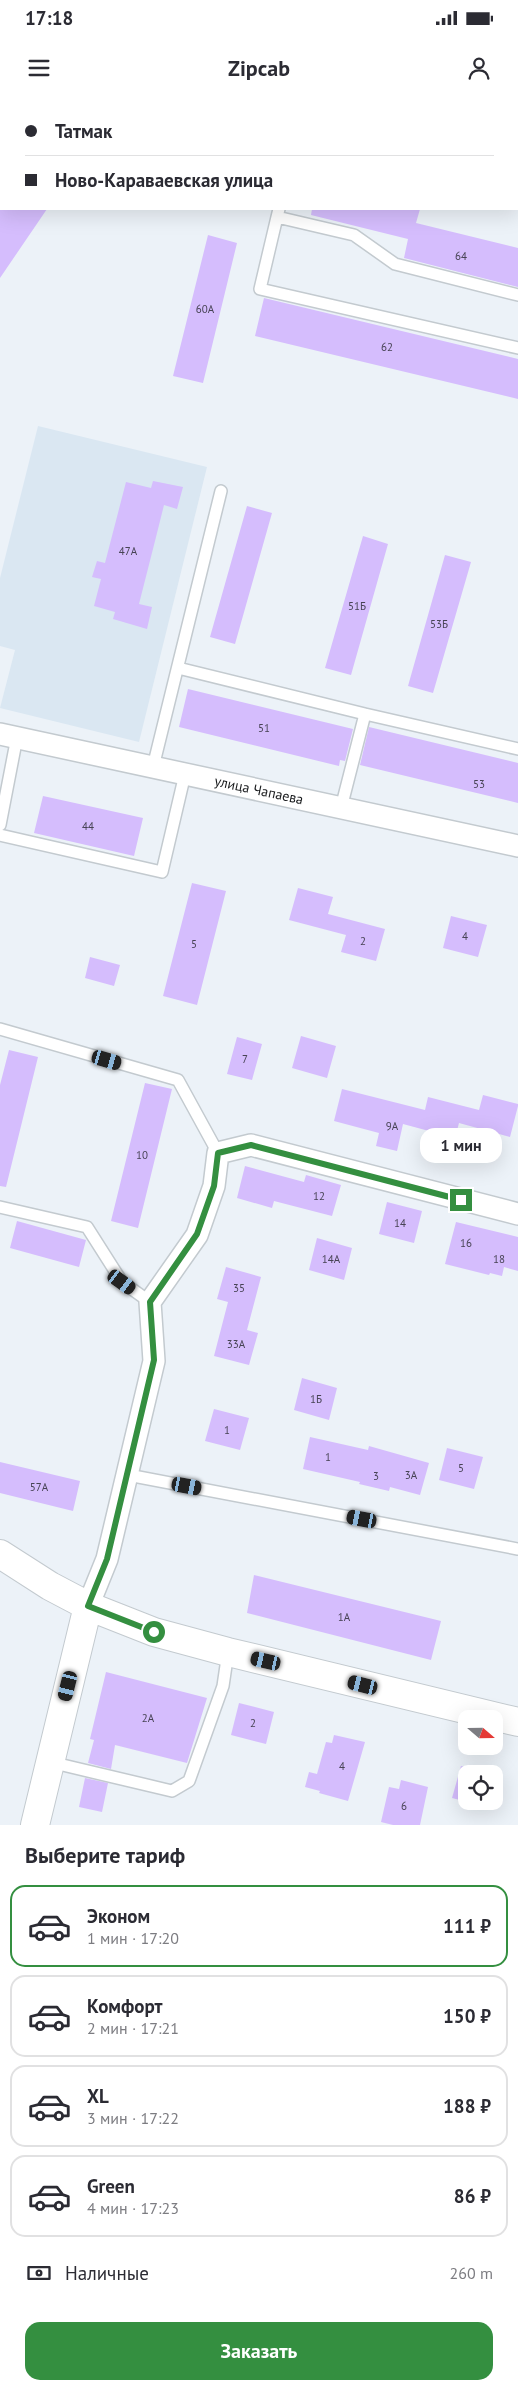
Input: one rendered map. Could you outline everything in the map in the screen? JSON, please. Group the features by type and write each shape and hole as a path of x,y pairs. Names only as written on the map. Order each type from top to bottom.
{"main road":[{"path":"0,1554 50,1586 88,1606 154,1632 228,1652 518,1722"},
{"path":"34,1825 88,1606"}],"street":[{"name":"улица Чапаева","path":"8,735 518,846"},
{"path":"88,1606 107,1559 154,1360 150,1302 197,1234 214,1186 218,1153 251,1145 518,1214"}],"lane":[{"path":"518,295 395,264 354,235 278,213 260,289 518,348"},
{"path":"153,767 221,491"},
{"path":"178,668 518,750"},
{"path":"341,808 365,714"},
{"path":"0,825 8,735"},
{"path":"0,836 162,872 185,774"},
{"path":"0,1029 178,1080 218,1153"},
{"path":"0,1207 86,1227 122,1282 150,1302"},
{"path":"128,1475 518,1549"},
{"path":"50,1762 172,1791 190,1780 223,1686 228,1652"}],"shaded area":[{"path":"38,426 207,467 139,742 0,708 15,650 0,646 0,578"}],"building":[{"path":"0,210 46,210 0,278"},
{"path":"312,210 420,210 416,223 518,248 518,287 404,258 408,239 311,215"},
{"path":"208,235 237,243 203,383 173,376"},
{"path":"264,298 518,359 518,399 255,336"},
{"path":"153,481 183,487 177,509 164,505 139,604 152,607 147,629 113,619 115,612 94,606 101,579 92,577 97,561 105,563 126,482 151,488"},
{"path":"247,506 272,513 235,644 210,637"},
{"path":"363,536 388,544 351,675 325,668"},
{"path":"445,555 471,562 433,693 408,686"},
{"path":"188,689 353,729 345,761 340,760 339,766 179,727"},
{"path":"369,727 518,763 518,803 360,765"},
{"path":"43,796 143,818 134,856 34,833"},
{"path":"192,883 226,891 197,1005 163,996"},
{"path":"298,888 333,897 328,914 385,929 376,961 341,952 346,935 289,920"},
{"path":"451,916 487,925 478,957 443,948"},
{"path":"90,957 120,965 114,986 85,978"},
{"path":"301,1036 336,1046 327,1078 292,1068"},
{"path":"237,1037 262,1044 252,1080 227,1074"},
{"path":"9,1050 38,1057 6,1187 0,1186 0,1085"},
{"path":"145,1083 172,1089 138,1228 111,1221"},
{"path":"342,1089 425,1110 428,1097 479,1110 483,1095 518,1104 518,1106 510,1137 459,1123 455,1138 403,1124 397,1151 376,1146 379,1133 334,1121"},
{"path":"245,1166 304,1182 306,1175 341,1185 332,1216 274,1201 272,1208 237,1198"},
{"path":"387,1202 422,1211 414,1243 379,1234"},
{"path":"17,1221 86,1240 79,1267 10,1248"},
{"path":"456,1222 518,1237 518,1271 504,1267 502,1276 490,1273 489,1275 445,1264"},
{"path":"317,1238 352,1248 344,1280 309,1270"},
{"path":"226,1267 261,1277 247,1330 258,1333 249,1365 214,1356 228,1302 217,1299"},
{"path":"302,1378 337,1388 329,1420 294,1410"},
{"path":"214,1409 249,1418 240,1450 205,1441"},
{"path":"310,1437 368,1450 369,1446 429,1463 420,1495 390,1487 389,1491 359,1484 360,1482 303,1469"},
{"path":"447,1448 483,1457 474,1489 439,1480"},
{"path":"0,1462 80,1481 73,1511 0,1493"},
{"path":"254,1575 441,1621 431,1660 247,1613"},
{"path":"106,1672 207,1698 187,1763 115,1745 111,1769 88,1763 94,1740 90,1739"},
{"path":"239,1703 274,1712 266,1744 231,1735"},
{"path":"334,1735 365,1742 348,1801 305,1787 309,1772 317,1774 326,1742 332,1743"},
{"path":"458,1777 458,1800 452,1798"},
{"path":"85,1778 108,1783 102,1812 79,1807"},
{"path":"401,1780 428,1787 420,1825 393,1825 381,1822 389,1787 399,1789"}],"route":[{"path":"154,1632 88,1606 107,1559 154,1360 150,1302 197,1234 214,1186 218,1153 251,1145 461,1200"}]}
